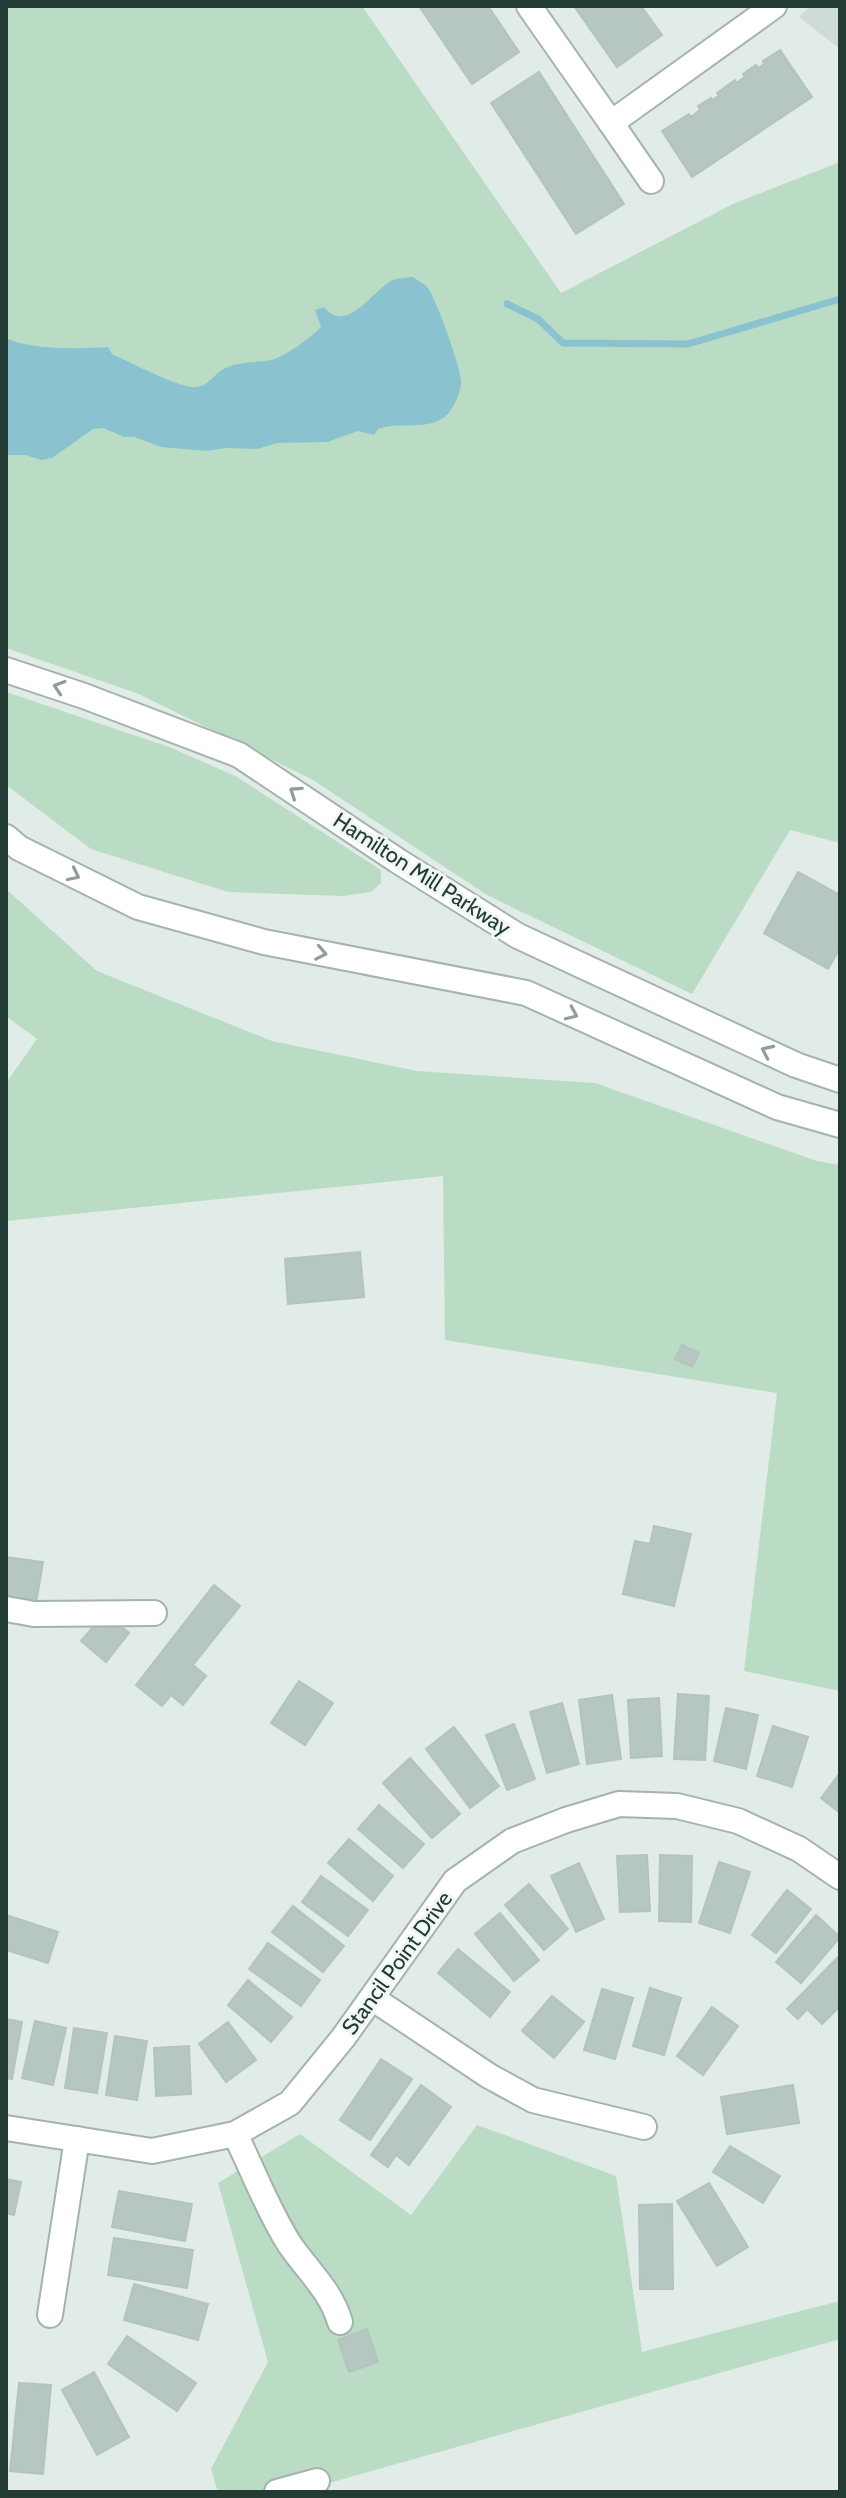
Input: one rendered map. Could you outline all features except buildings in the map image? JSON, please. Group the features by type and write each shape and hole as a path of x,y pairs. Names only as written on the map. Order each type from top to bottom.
{"street":[{"path":"529,6 651,181"},
{"path":"611,123 774,6"},
{"name":"Hamilton Mill Parkway","path":"6,670 239,755 518,936 796,1065 840,1080"},
{"path":"6,837 19,848 138,907 264,942 526,993 777,1107 840,1125"},
{"path":"6,1609 34,1614 154,1613"},
{"name":"Stancil Point Drive","path":"6,2128 152,2151 235,2134 290,2103 343,2038 455,1881 512,1841 619,1804 677,1806 738,1821 799,1849 840,1877"},
{"path":"372,1998 489,2076 533,2100 644,2127"},
{"path":"235,2134 277,2222 336,2306 340,2322"},
{"path":"50,2315 77,2139"},
{"path":"277,2492 317,2481"}],"shaded area":[{"path":"811,6 840,6 840,49 799,17"}],"green space":[{"path":"6,6 362,6 561,293 733,204 840,162 840,843 790,830 692,994 487,895 313,780 139,694 6,648"},
{"path":"6,692 172,748 237,777 381,870 381,883 371,892 343,896 228,892 91,849 6,785"},
{"path":"6,889 97,971 272,1041 417,1071 595,1083 817,1161 840,1165 840,1691 744,1671 777,1393 445,1340 443,1176 6,1221 6,1083 37,1039 6,1016"},
{"path":"477,2125 616,2176 642,2352 840,2301 840,2339 297,2492 218,2492 211,2469 268,2362 218,2183 300,2134 411,2215"}],"water":[{"path":"413,277 432,295 460,373 461,385 456,401 450,412 435,422 386,427 378,429 374,435 358,431 327,442 277,443 257,449 207,451 161,447 103,428 93,429 52,458 41,460 26,455 6,455 6,338 42,347 108,347 112,354 152,373 197,387 228,367 271,360 290,351 321,327 315,310 324,307 342,316 351,313 393,280"}],"waterway":[{"path":"507,304 538,319 563,343 688,344 840,299"}]}
